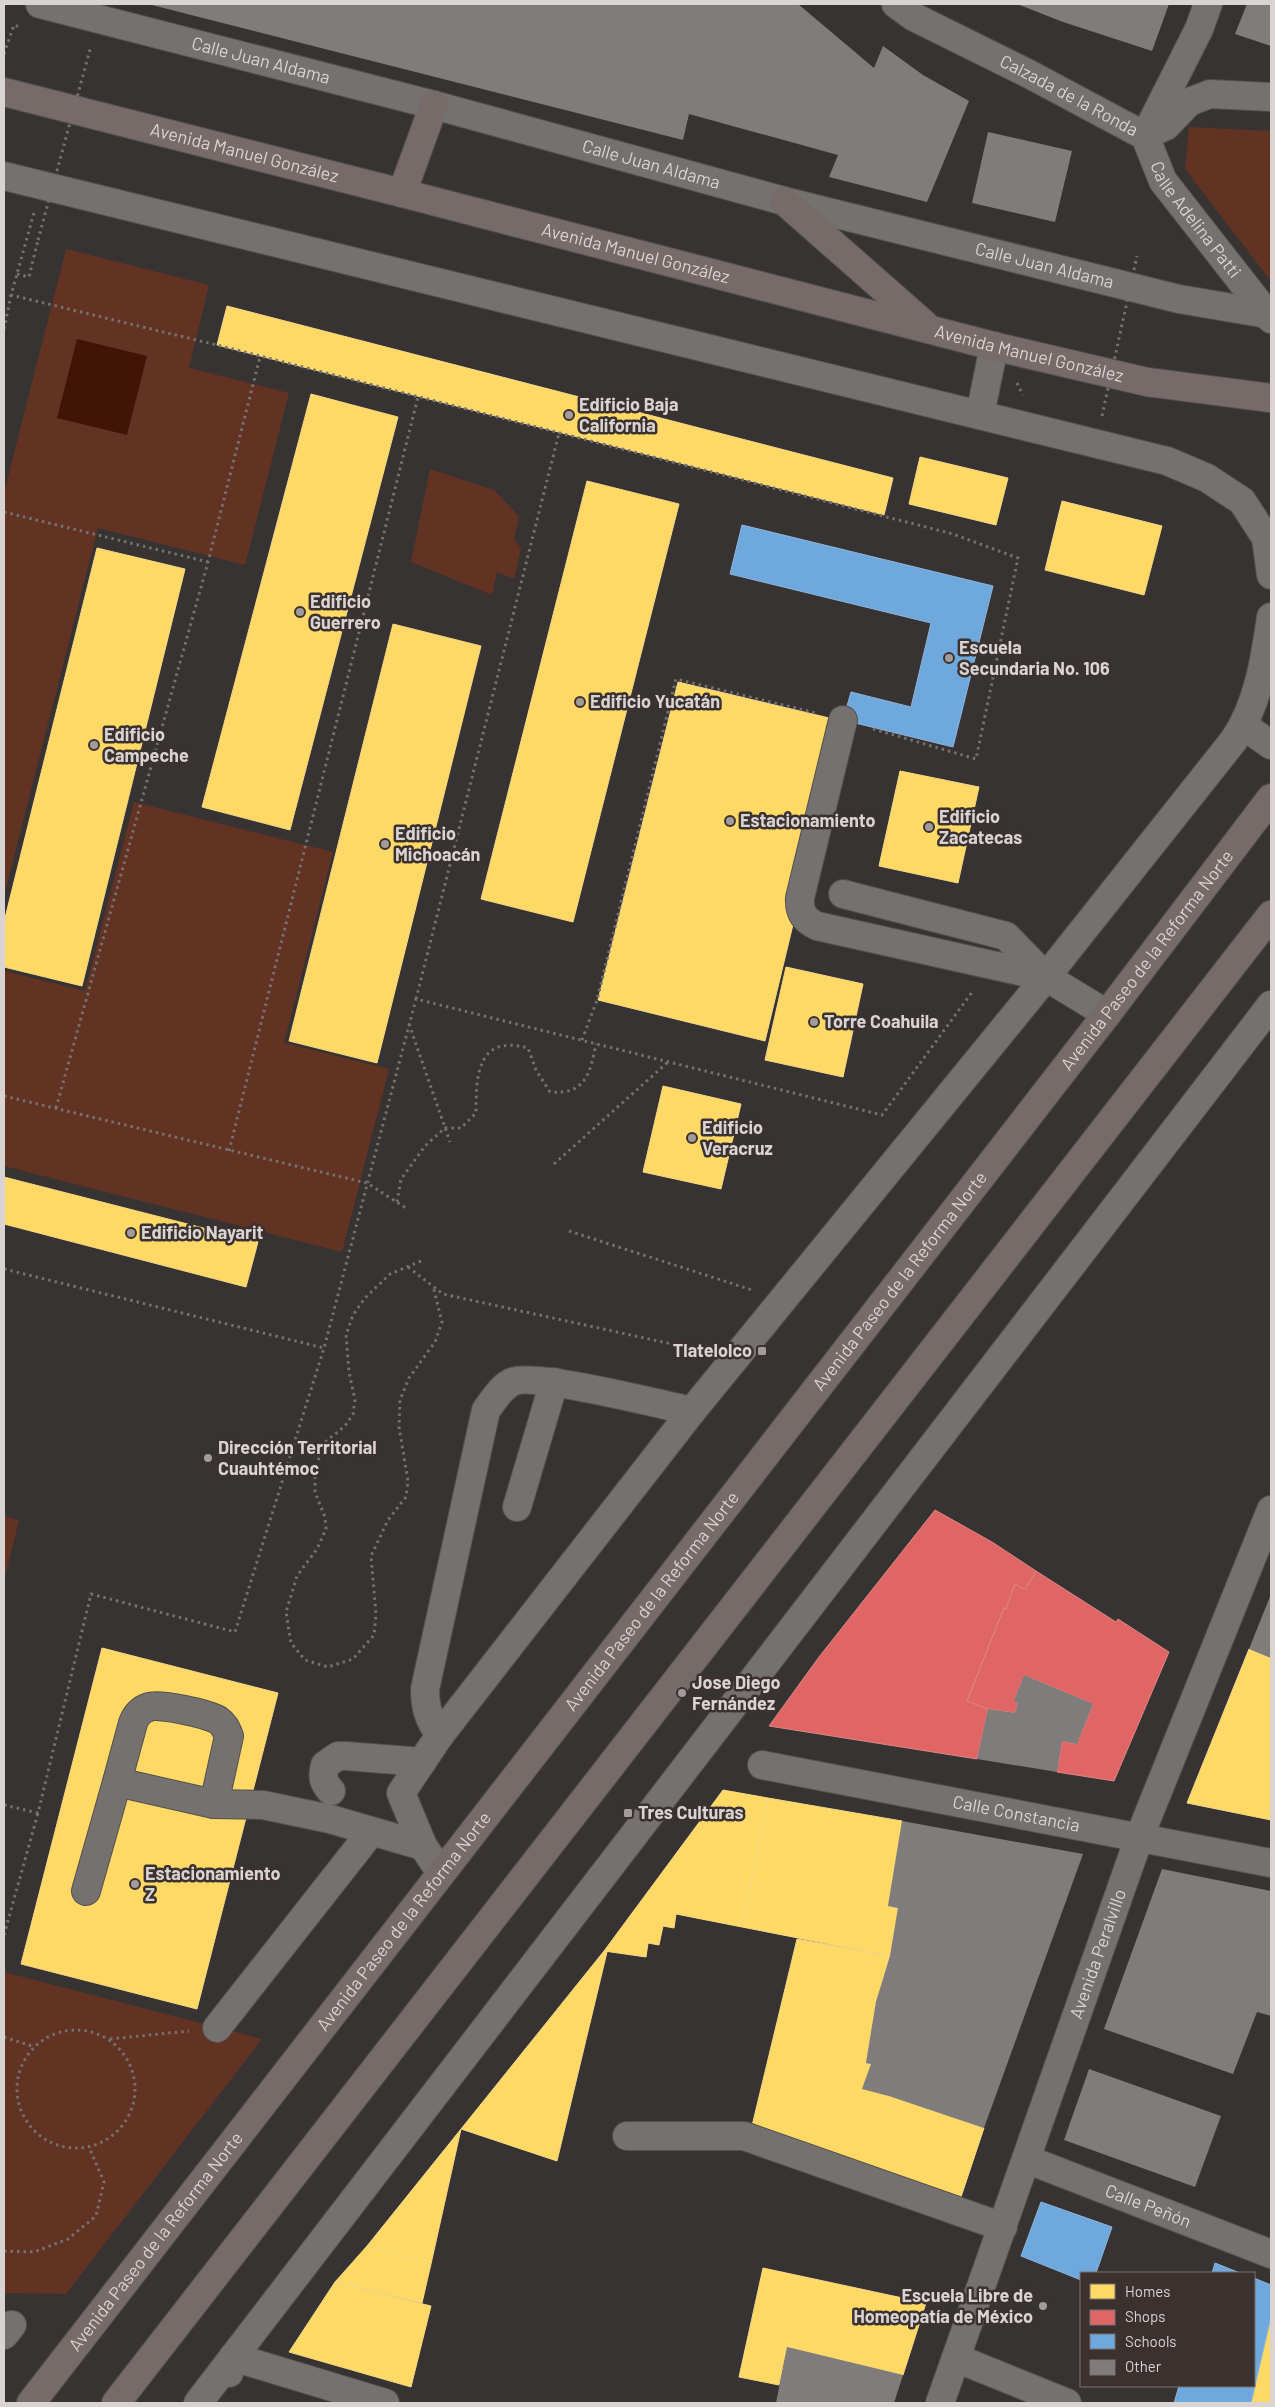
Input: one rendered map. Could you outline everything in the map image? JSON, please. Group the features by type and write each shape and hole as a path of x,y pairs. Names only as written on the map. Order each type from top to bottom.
{"main road":[{"name":"Avenida Manuel González","path":"4,92 402,192 994,346 1147,382 1271,398"},
{"path":"402,192 434,105"},
{"path":"784,201 929,328"},
{"name":"Avenida Paseo de la Reforma Norte","path":"31,2403 1107,1014 1271,798"},
{"path":"116,2403 1271,914"}],"street":[{"name":"Calle Juan Aldama","path":"40,4 90,10 784,201 1179,299 1269,317"},
{"name":"Calzada de la Ronda","path":"896,4 914,17 1029,74 1145,136 1166,126 1190,102 1210,94 1271,97"},
{"path":"1145,136 1200,29 1208,4"},
{"name":"Calle Adelina Patti","path":"1145,136 1154,164 1163,181 1269,317"},
{"path":"4,176 41,187 1167,461 1207,478 1242,500 1266,538 1271,575"},
{"path":"980,416 994,346"},
{"path":"441,1873 423,1846 402,1793 422,1762 440,1735 692,1411 1046,977 1244,726 1265,662 1271,617"},
{"path":"844,720 800,898 799,907 803,916 817,926 1046,977"},
{"path":"1244,726 1271,745"},
{"path":"843,894 1006,936 1046,977 1107,1014"},
{"path":"198,2403 1271,1004"},
{"path":"440,1735 430,1721 425,1707 425,1689 486,1410 500,1390 512,1382 526,1379 554,1382 692,1411"},
{"path":"517,1508 554,1382"},
{"name":"Avenida Peralvillo","path":"940,2403 1139,1838 1271,1510"},
{"path":"86,1891 133,1723 136,1715 143,1709 151,1706 160,1706 211,1717 226,1727 229,1736 214,1804"},
{"path":"331,1791 325,1784 322,1776 325,1765 338,1756 422,1762"},
{"name":"Calle Constancia","path":"762,1765 1271,1863"},
{"path":"117,1782 214,1804 263,1805 330,1819 423,1846"},
{"path":"217,2028 371,1832"},
{"path":"627,2136 744,2136 1003,2227"},
{"name":"Calle Peñón","path":"1026,2160 1271,2254"},
{"path":"221,2403 233,2358"},
{"path":"233,2358 385,2403"},
{"path":"956,2358 1067,2403"}],"path":[{"path":"4,54 14,25"},
{"path":"17,274 28,277 91,46"},
{"path":"4,329 11,296 41,187"},
{"path":"1102,416 1137,256"},
{"path":"11,296 260,357 953,534 1018,558 976,759 844,720 676,679 597,1000 582,1040"},
{"path":"56,1108 208,562 260,357"},
{"path":"229,1151 418,397"},
{"path":"4,1935 38,1813 91,1594 236,1632 324,1348 416,999 559,433"},
{"path":"4,512 208,562"},
{"path":"416,999 882,1115 991,966"},
{"path":"409,1023 450,1142"},
{"path":"397,1202 400,1179 425,1146 445,1128 461,1128 476,1113 476,1087 483,1057 495,1048 515,1044 528,1048 536,1070 550,1092 562,1093 578,1088 590,1072 596,1044"},
{"path":"554,1164 668,1062"},
{"path":"4,1096 367,1183 406,1208"},
{"path":"569,1231 783,1300"},
{"path":"422,1261 390,1274 365,1298 353,1315 346,1335 349,1372 355,1400 353,1414 345,1426 325,1442 315,1468 315,1492 325,1517 326,1529 317,1549 297,1576 286,1612 291,1643 305,1660 328,1667 353,1660 374,1635 376,1614 371,1556 388,1520 406,1497 408,1482 399,1428 400,1400 409,1378 435,1342 442,1322 433,1286"},
{"path":"407,1267 443,1294 736,1358"},
{"path":"4,1269 324,1348"},
{"path":"4,1805 38,1813"},
{"path":"110,2039 217,2028"},
{"path":"71,2030 91,2031 110,2039 124,2054 134,2072 136,2092 132,2112 122,2128 107,2140 89,2147 70,2148 51,2143 36,2132 24,2117 18,2099 17,2080 23,2062 35,2047 51,2035 71,2030"},
{"path":"4,2038 35,2047"},
{"path":"4,2251 34,2252 42,2249 68,2239 96,2216 104,2182 89,2147"}],"shaded area":[{"path":"1189,127 1271,131 1271,281 1185,169"},
{"path":"66,249 209,285 189,368 289,393 245,565 98,528 4,896 4,493"},
{"path":"77,339 147,356 127,435 57,418"},
{"path":"430,469 494,490 519,516 514,539 521,548 514,579 497,572 492,595 411,562"},
{"path":"134,802 333,852 284,1043 389,1069 342,1252 4,1166 4,971 85,991"},
{"path":"4,1516 19,1520 4,1581"},
{"path":"4,1972 262,2039 66,2294 4,2293"}],"building: Homes":[{"name":"Edificio Baja California","path":"227,306 893,478 884,515 217,345"},
{"name":"Edificio Guerrero","path":"311,394 398,417 290,830 202,807"},
{"path":"920,457 1008,478 996,525 909,504"},
{"name":"Edificio Yucatán","path":"587,481 679,504 573,922 481,899"},
{"path":"1062,501 1162,526 1144,595 1045,570"},
{"name":"Edificio Campeche","path":"97,548 185,569 82,986 4,967 4,922"},
{"name":"Edificio Michoacán","path":"393,624 481,646 377,1063 289,1041"},
{"name":"Estacionamiento","path":"678,682 842,721 765,1041 598,1000"},
{"name":"Edificio Zacatecas","path":"900,771 979,787 958,883 879,866"},
{"name":"Torre Coahuila","path":"786,967 863,984 843,1077 765,1060"},
{"name":"Edificio Veracruz","path":"663,1086 741,1104 721,1189 643,1172"},
{"name":"Edificio Nayarit","path":"4,1177 258,1242 246,1287 4,1224"},
{"name":"Estacionamiento Z","path":"102,1648 278,1693 197,2009 21,1964"},
{"path":"1249,1649 1271,1658 1271,1820 1187,1803"},
{"path":"723,1790 768,1798 742,1927 676,1914 674,1928 663,1926 659,1945 648,1943 646,1957 604,1951"},
{"path":"768,1798 902,1821 888,1906 898,1908 890,1956 742,1927"},
{"path":"797,1939 890,1956 876,2002 866,2063 871,2064 862,2089 889,2096 984,2128 960,2200 751,2130"},
{"path":"604,1951 607,1952 557,2161 461,2129"},
{"path":"461,2129 431,2264 367,2246"},
{"path":"367,2246 431,2264 422,2303 335,2282"},
{"path":"763,2268 926,2303 903,2375 787,2347 779,2385 739,2377"},
{"path":"335,2282 431,2306 411,2387 289,2352"},
{"path":"1271,2317 1271,2403 1251,2403"}],"building: Shops":[{"path":"935,1510 992,1542 1036,1571 1025,1590 1015,1584 967,1701 988,1709 977,1759 769,1726 819,1657"},
{"path":"1036,1571 1116,1622 1118,1619 1169,1652 1114,1781 1057,1772 1062,1741 1077,1744 1093,1704 1024,1675 1014,1701 1018,1703 1015,1713 988,1709 967,1701 1015,1584 1025,1590"}],"building: Schools":[{"name":"Escuela Secundaria No. 106","path":"742,525 993,586 953,747 843,720 851,692 911,707 931,623 730,574"},
{"path":"1041,2202 1112,2227 1096,2272 1080,2272 1080,2280 1021,2256"},
{"path":"1215,2263 1238,2272 1212,2272"},
{"path":"1255,2278 1271,2285 1271,2317 1255,2386"},
{"path":"1179,2387 1255,2387 1251,2403 1174,2403"}],"building: Other":[{"path":"148,4 798,4 874,68 883,46 923,75 969,101 927,202 829,177 838,155 689,114 683,140"},
{"path":"1017,4 1169,4 1152,51 1063,22"},
{"path":"1247,4 1271,4 1271,46 1235,34"},
{"path":"988,132 1072,151 1055,222 972,203"},
{"path":"1271,1594 1271,1658 1249,1649"},
{"path":"1024,1675 1093,1704 1077,1744 1062,1741 1057,1772 977,1759 988,1709 1015,1713 1018,1703 1014,1701"},
{"path":"902,1821 1083,1854 984,2128 889,2096 862,2089 871,2064 866,2063 876,2002 890,1956 898,1908 888,1906"},
{"path":"1162,1869 1271,1891 1271,2016 1257,2012 1233,2074 1104,2029"},
{"path":"1089,2069 1221,2116 1195,2187 1064,2140"},
{"path":"787,2347 903,2375 894,2403 776,2403"}],"place":[{"name":"Edificio Baja California","path":"569,415"},
{"name":"Edificio Guerrero","path":"300,612"},
{"name":"Escuela Secundaria No. 106","path":"949,658"},
{"name":"Edificio Yucatán","path":"580,702"},
{"name":"Edificio Campeche","path":"94,745"},
{"name":"Estacionamiento","path":"730,821"},
{"name":"Edificio Zacatecas","path":"929,827"},
{"name":"Edificio Michoacán","path":"385,844"},
{"name":"Torre Coahuila","path":"814,1022"},
{"name":"Edificio Veracruz","path":"692,1138"},
{"name":"Edificio Nayarit","path":"131,1233"},
{"name":"Tlatelolco","path":"762,1351"},
{"name":"Dirección Territorial Cuauhtémoc","path":"208,1458"},
{"name":"Jose Diego Fernández","path":"682,1693"},
{"name":"Tres Culturas","path":"628,1813"},
{"name":"Estacionamiento Z","path":"135,1884"},
{"name":"Escuela Libre de Homeopatía de México","path":"1043,2306"}]}
